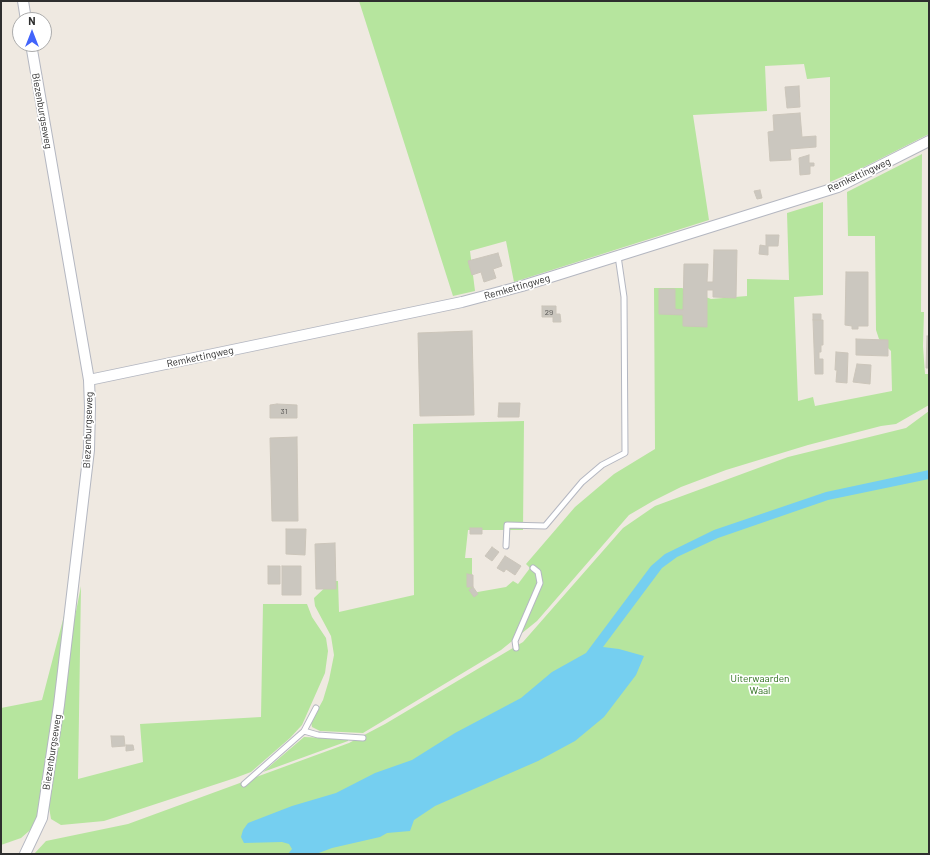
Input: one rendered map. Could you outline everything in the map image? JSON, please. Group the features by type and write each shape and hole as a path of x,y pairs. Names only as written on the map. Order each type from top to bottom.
{"street":[{"path":"23,1 25,12"},
{"name":"Biezenburgseweg","path":"25,854 42,818 61,689 89,450 89,380 32,52"},
{"name":"Remkettingweg","path":"89,380 462,302 618,256 838,187 929,141"}],"lane":[{"path":"506,546 507,525 545,526 582,482 602,465 625,453 624,297 618,256"},
{"path":"516,648 515,641 540,583 538,572 534,568"},
{"path":"244,784 304,731 316,708"},
{"path":"304,731 318,735 363,738"}],"green space":[{"path":"359,1 929,1 929,134 864,167 830,182 830,77 807,79 804,64 765,66 767,111 693,115 709,220 514,282 506,241 470,251 475,291 453,296"},
{"path":"922,154 921,312 924,312 923,346 925,374 929,374 929,405 896,424 881,426 808,445 726,470 681,487 653,501 629,515 537,621 501,650 363,733 320,731 312,727 311,722 323,700 334,655 331,636 315,606 314,598 332,581 338,581 339,612 414,595 413,424 524,421 523,530 468,530 465,558 472,558 472,593 506,587 513,581 518,584 530,568 526,564 575,507 614,474 655,449 654,288 682,288 711,299 747,296 747,279 789,280 787,213 823,202 823,295 794,297 798,401 813,397 815,406 892,391 891,351 879,339 876,330 875,236 848,236 847,192"},
{"name":"Uiterwaarden Waal","path":"929,411 929,854 34,854 46,841 128,824 349,743 385,724 523,642 623,528 655,506 788,457 906,428"},
{"path":"81,586 78,779 143,762 140,724 261,717 263,604 307,604 312,617 326,638 328,651 325,673 302,725 290,738 251,772 235,778 104,821 61,825 51,819 49,807 63,711 71,637"},
{"path":"65,612 54,729 36,825 21,838 1,845 1,708 42,700"},
{"path":"304,737 348,739 348,741 263,772"}],"water":[{"path":"929,470 929,479 828,500 718,538 677,557 662,568 603,647 619,649 644,656 636,675 604,717 575,741 538,761 435,806 414,820 410,831 387,833 380,837 332,848 316,854 288,854 292,849 289,844 282,842 244,843 241,837 243,830 248,823 292,806 336,793 375,773 412,760 455,733 521,698 552,672 586,653 651,566 665,554 714,530 826,492"}],"building":[{"path":"799,86 800,107 787,108 785,87"},
{"path":"800,113 802,137 816,136 816,147 790,149 791,160 770,161 768,132 774,131 773,115"},
{"path":"809,155 809,163 814,163 814,166 810,166 810,174 800,175 799,158"},
{"path":"760,190 762,198 757,199 754,191"},
{"path":"766,235 779,235 778,246 768,246 768,255 759,254 760,245 766,246"},
{"path":"714,250 737,250 736,298 713,297 713,290 707,290 707,327 683,326 683,315 659,314 659,289 675,289 675,309 683,310 684,264 708,264 707,282 713,282"},
{"path":"498,253 502,266 493,269 496,278 484,282 481,272 472,275 468,261"},
{"path":"846,272 868,272 868,326 858,326 858,329 852,329 852,326 845,325"},
{"path":"542,306 556,306 556,314 560,314 561,322 553,322 553,317 542,317"},
{"path":"813,314 821,314 821,320 813,320"},
{"path":"813,320 823,320 823,345 821,345 821,352 819,352 819,359 823,359 823,374 815,374"},
{"path":"472,331 474,415 420,416 418,333"},
{"path":"927,336 929,336 929,368 926,368"},
{"path":"856,339 888,340 888,356 856,355"},
{"path":"836,352 848,353 847,383 836,382"},
{"path":"857,364 871,365 870,384 853,382"},
{"path":"499,403 520,403 519,417 498,417"},
{"path":"270,405 297,405 297,418 270,418"},
{"path":"297,437 298,521 272,521 270,438"},
{"path":"470,528 482,528 482,534 470,534"},
{"path":"286,529 306,529 305,555 286,554"},
{"path":"335,543 336,589 316,589 315,544"},
{"path":"492,547 499,552 492,561 485,556"},
{"path":"505,556 521,566 515,575 506,569 504,572 497,568"},
{"path":"268,566 280,566 280,584 268,584"},
{"path":"282,566 301,566 301,595 282,595"},
{"path":"467,574 473,575 473,587 467,587"},
{"path":"473,587 478,594 474,597 469,590"},
{"path":"111,736 124,736 125,746 112,747"},
{"path":"126,745 133,745 134,750 126,751"}]}
